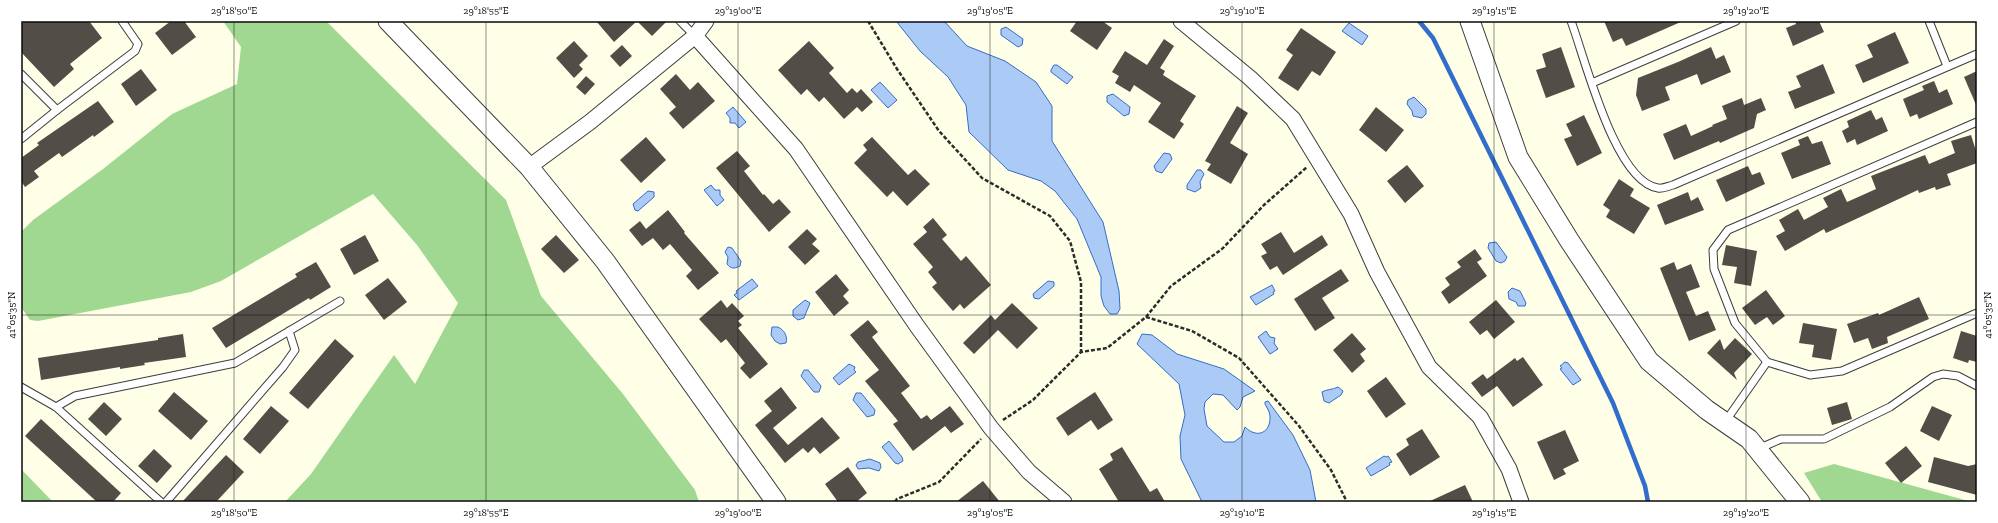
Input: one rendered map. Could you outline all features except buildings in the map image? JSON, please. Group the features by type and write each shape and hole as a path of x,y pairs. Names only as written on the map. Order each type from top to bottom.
{"street":[{"path":"388,21 529,167 605,261 776,502"},
{"path":"529,167 590,122 695,36 706,21"},
{"path":"1181,21 1250,78 1293,118 1351,214 1377,272 1429,367 1480,417 1509,470 1521,502"},
{"path":"1470,21 1518,157 1569,240 1649,361 1707,410 1749,439 1800,502"},
{"path":"695,36 796,150 917,326 991,428 1029,472 1064,502"}],"lane":[{"path":"21,139 56,110 135,51 138,44 122,21"},
{"path":"680,21 695,36"},
{"path":"1572,21 1592,84 1615,144 1642,181 1659,189 1673,185 1977,54"},
{"path":"1592,84 1736,21"},
{"path":"1928,21 1947,66"},
{"path":"21,74 56,110"},
{"path":"1977,122 1728,230 1713,250 1714,269 1735,323 1767,362 1810,375 1842,371 1977,313"},
{"path":"56,407 75,396 235,363 340,301"},
{"path":"166,502 291,356 295,350 289,331"},
{"path":"1725,422 1767,362"},
{"path":"1758,449 1781,439 1824,439 1890,407 1933,377 1943,374 1958,376 1977,386"},
{"path":"21,387 56,407 161,502"}],"path":[{"path":"868,21 897,69 939,131 982,178 1050,216 1070,241 1082,282 1082,352"},
{"path":"1107,348 1146,317 1171,286 1222,249 1264,205 1317,158"},
{"path":"1146,317 1192,331 1239,358 1299,426 1331,470 1347,502"}],"green space":[{"path":"223,21 326,21 506,200 541,296 623,394 695,490 699,502 285,502 311,474 394,355 415,384 458,303 417,245 373,194 221,281 191,292 38,321 30,320 21,307 21,232 33,220 103,169 172,114 237,84 241,47"},
{"path":"1834,464 1972,502 1822,502 1804,473"},
{"path":"21,469 53,502 21,502"}],"water":[{"path":"896,21 944,21 967,46 1005,61 1036,82 1052,106 1052,141 1103,222 1119,291 1120,309 1117,314 1110,314 1104,306 1101,296 1101,277 1077,219 1055,191 1041,181 1008,170 969,132 966,105 948,77 920,51"},
{"path":"1349,23 1368,36 1362,45 1342,31"},
{"path":"1006,27 1023,39 1022,45 1018,47 1001,35 1001,29"},
{"path":"1054,65 1057,65 1073,77 1067,84 1051,72"},
{"path":"880,82 897,100 888,108 871,90"},
{"path":"1113,94 1130,107 1129,114 1124,116 1107,102 1107,96"},
{"path":"1414,97 1426,109 1426,114 1422,118 1413,116 1412,111 1407,104 1408,100"},
{"path":"733,107 746,122 739,128 735,123 730,123 730,118 726,113"},
{"path":"1164,153 1170,154 1172,159 1162,173 1156,171 1154,166"},
{"path":"1197,170 1201,170 1204,174 1200,182 1201,188 1195,192 1187,189 1187,185"},
{"path":"711,185 715,190 720,190 720,195 724,200 717,206 704,190"},
{"path":"648,191 654,192 654,197 638,211 635,210 633,204"},
{"path":"1496,242 1507,257 1505,261 1501,263 1496,261 1488,248 1489,243"},
{"path":"728,247 732,248 741,261 740,266 736,268 730,267 727,264 728,257 725,252"},
{"path":"752,279 758,286 739,300 734,295 737,293 736,291"},
{"path":"1048,281 1054,282 1054,286 1039,299 1034,298 1033,294"},
{"path":"1272,285 1275,291 1273,292 1274,294 1256,305 1250,297"},
{"path":"1512,288 1520,291 1526,303 1525,306 1518,306 1516,302 1509,299 1508,292"},
{"path":"805,300 810,303 804,318 798,320 793,316 793,310"},
{"path":"772,327 778,327 784,332 786,336 786,343 780,344 775,341 771,335"},
{"path":"1266,331 1270,337 1275,338 1274,343 1278,349 1270,354 1258,337"},
{"path":"1142,334 1152,335 1177,354 1224,369 1255,391 1243,397 1240,407 1237,410 1223,395 1213,394 1205,402 1204,409 1207,426 1224,442 1234,442 1242,436 1245,427 1254,433 1266,430 1270,422 1270,413 1265,404 1265,402 1268,401 1293,435 1310,470 1316,502 1202,502 1181,459 1180,436 1185,415 1179,384 1137,344"},
{"path":"1565,362 1568,363 1581,380 1573,385 1560,369 1562,368 1560,366"},
{"path":"849,364 855,367 854,370 856,372 839,385 833,378"},
{"path":"804,370 808,370 821,386 819,392 814,392 801,376"},
{"path":"1338,387 1343,391 1341,395 1329,403 1324,401 1322,392"},
{"path":"856,393 861,393 875,410 874,415 867,417 853,400"},
{"path":"889,441 902,457 903,461 898,464 895,463 882,447"},
{"path":"1384,456 1388,456 1392,462 1389,463 1390,465 1371,476 1366,468"},
{"path":"870,459 880,463 881,467 879,471 869,468 858,469 856,465 858,462"}],"waterway":[{"path":"1419,21 1433,38 1613,403 1645,486 1648,502"}]}
